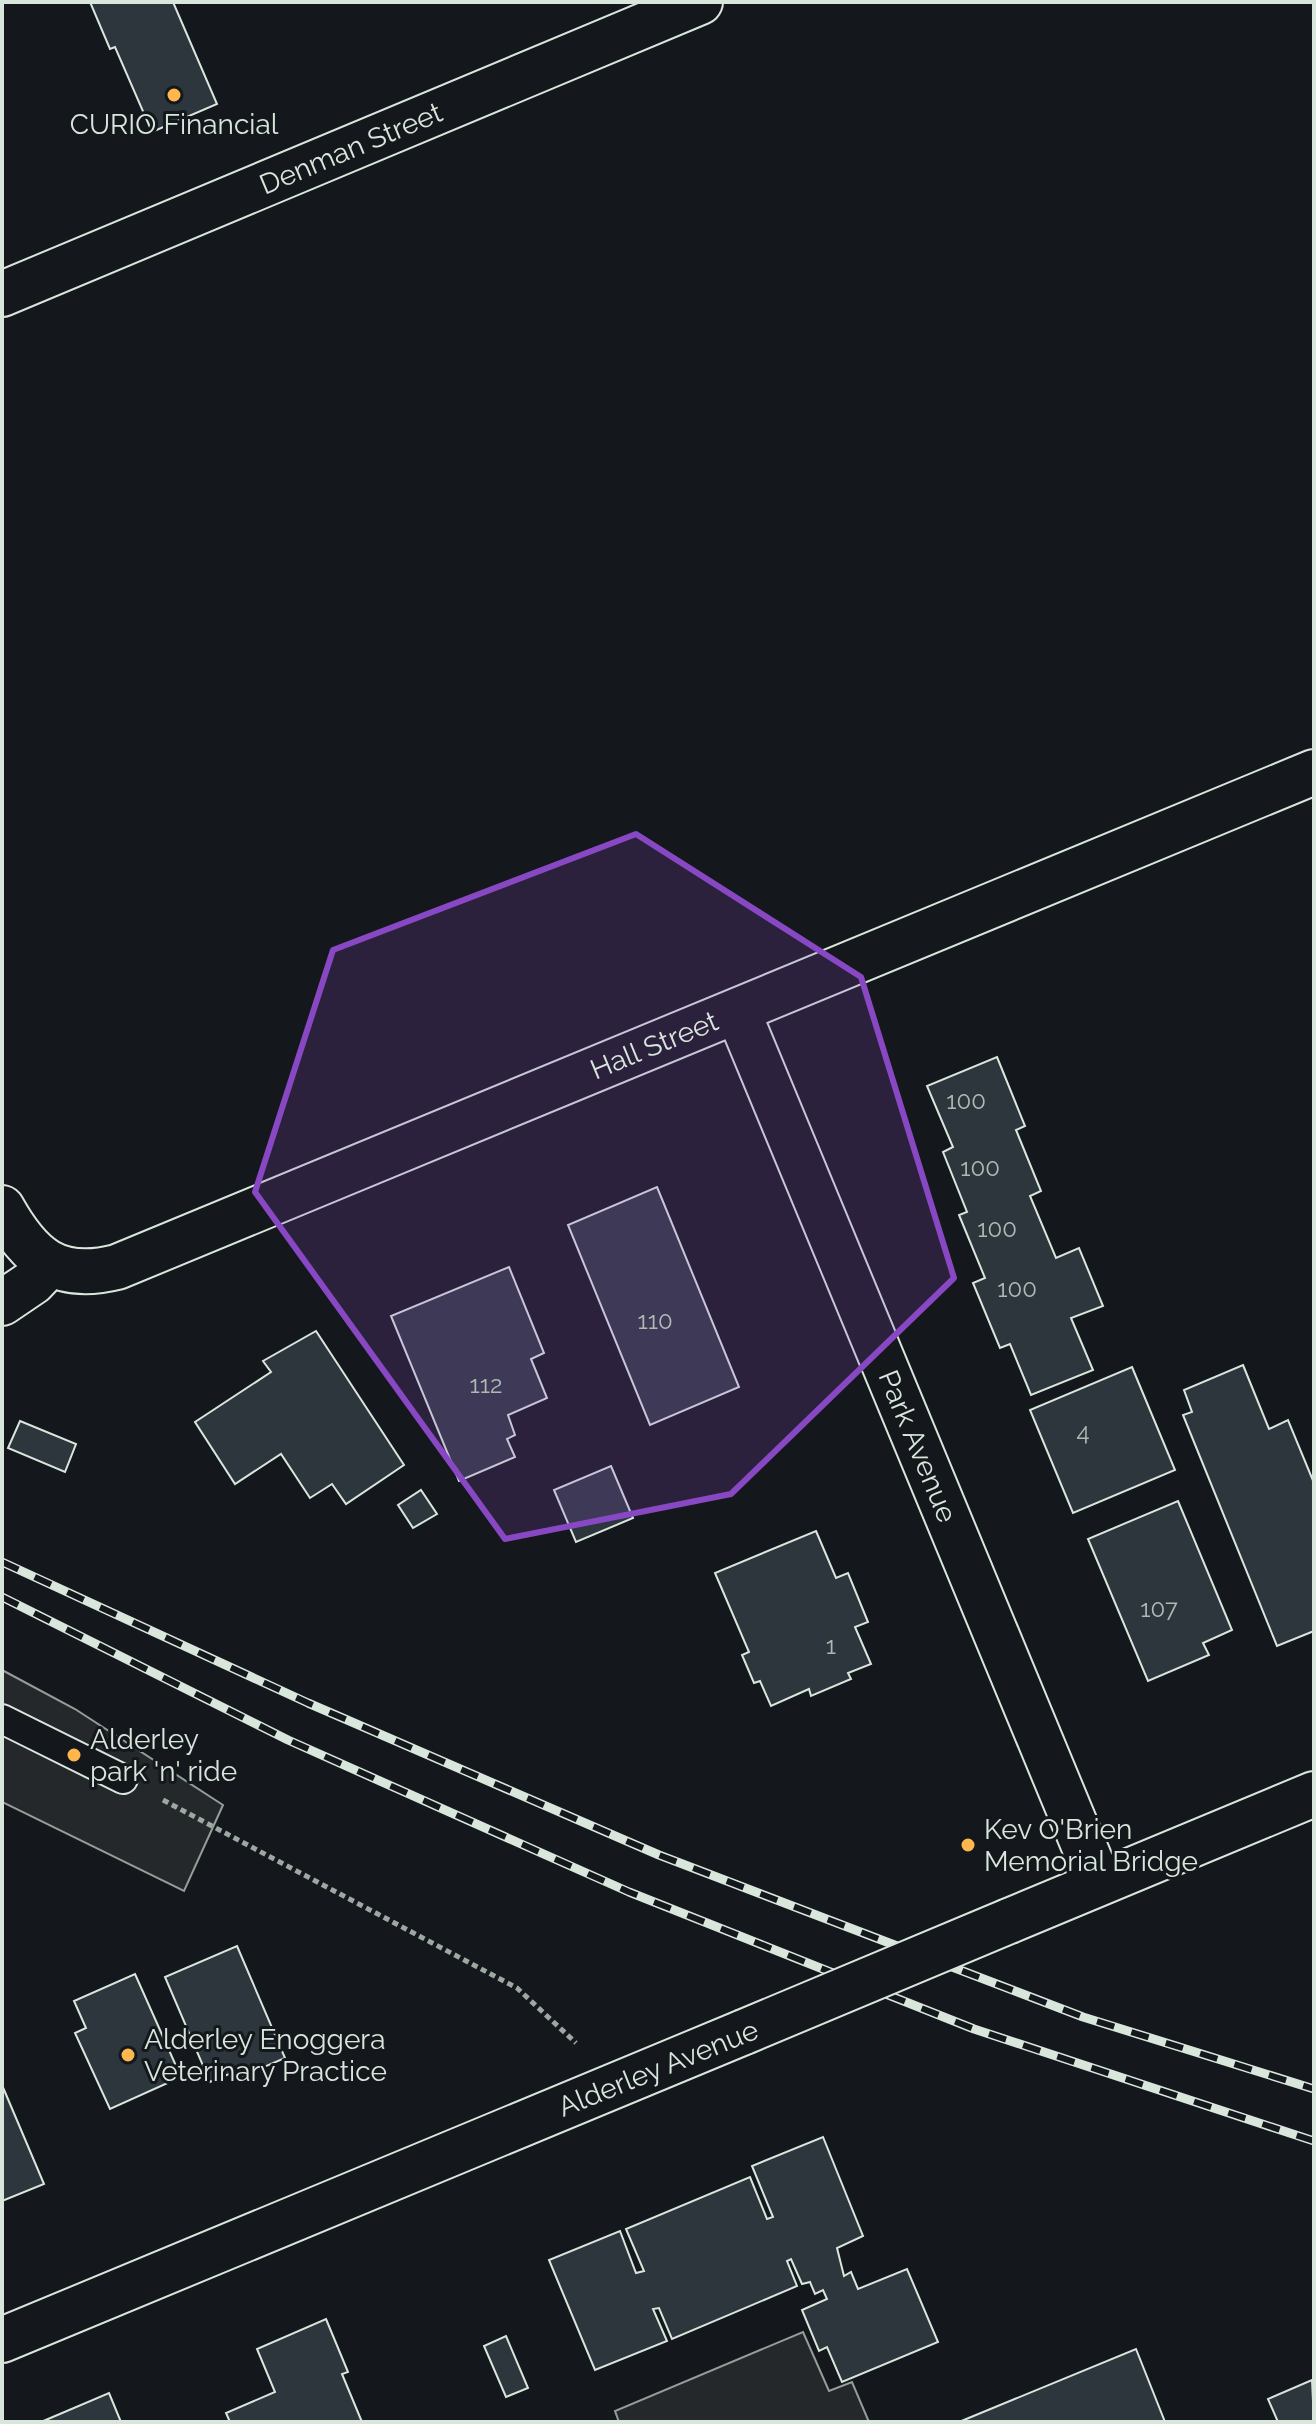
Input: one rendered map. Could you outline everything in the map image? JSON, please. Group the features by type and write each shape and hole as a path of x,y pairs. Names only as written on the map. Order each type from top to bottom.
{"street":[{"name":"Denman Street","path":"2,294 700,2"},
{"name":"Hall Street","path":"50,1264 92,1272 135,1261 1314,772"},
{"name":"Park Avenue","path":"738,1012 1099,1882"},
{"path":"2,1208 23,1244 50,1264 33,1282 2,1303"},
{"name":"Alderley Avenue","path":"2,2340 1314,1794"}],"lane":[{"path":"2,1719 123,1779"}],"path":[{"path":"123,1779 517,1988 616,2084"}],"highlighted area":[{"path":"636,834 861,977 954,1278 731,1494 505,1539 255,1192 333,950"}],"shaded area":[{"name":"Alderley park 'n' ride","path":"2,1670 75,1709 223,1805 184,1891 2,1802"},
{"path":"803,2332 829,2391 852,2382 869,2422 619,2422 615,2411"}],"building":[{"path":"90,2 173,2 217,104 152,132 115,47 110,49"},
{"path":"997,1057 1025,1126 1016,1130 1041,1191 1030,1196 1056,1258 1079,1248 1103,1306 1071,1318 1093,1370 1031,1395 1010,1344 1000,1348 973,1283 985,1278 959,1215 967,1212 943,1152 953,1147 927,1086"},
{"path":"657,1187 739,1387 650,1425 568,1225"},
{"path":"509,1267 544,1353 531,1359 547,1398 508,1415 515,1435 507,1439 515,1457 459,1481 391,1316"},
{"path":"316,1331 404,1465 346,1504 332,1484 310,1498 281,1454 235,1484 195,1422 271,1372 263,1361"},
{"path":"1243,1365 1269,1429 1288,1420 1314,1483 1314,1631 1277,1646 1183,1415 1192,1412 1184,1390"},
{"path":"1132,1367 1175,1470 1073,1513 1030,1410"},
{"path":"20,1421 76,1444 65,1472 8,1448"},
{"path":"611,1466 633,1518 576,1542 554,1490"},
{"path":"421,1490 437,1514 413,1528 398,1505"},
{"path":"1178,1501 1232,1630 1203,1643 1209,1655 1148,1681 1088,1539"},
{"path":"816,1531 836,1578 848,1573 868,1622 855,1627 871,1664 848,1673 851,1679 811,1696 809,1689 771,1706 760,1681 754,1683 742,1655 749,1652 715,1573"},
{"path":"237,1946 285,2058 243,2076 241,2069 210,2082 165,1977"},
{"name":"Alderley Enoggera Veterinary Practice","path":"135,1974 181,2077 110,2109 75,2033 86,2028 74,2001"},
{"path":"2,2085 44,2184 2,2201"},
{"path":"823,2137 863,2236 837,2248 844,2276 851,2272 858,2289 907,2269 938,2342 842,2382 827,2347 819,2351 802,2310 827,2299 823,2290 815,2294 810,2282 802,2284 791,2259 787,2261 797,2286 672,2339 659,2308 653,2309 667,2341 595,2370 549,2260 620,2231 636,2273 644,2271 626,2229 750,2177 767,2219 773,2217 752,2166"},
{"path":"326,2319 348,2372 342,2374 362,2422 230,2422 226,2413 275,2392 257,2349"},
{"path":"506,2336 528,2388 506,2397 484,2346"},
{"path":"1136,2349 1165,2422 959,2422"},
{"path":"1312,2380 1314,2422 1278,2422 1268,2399"},
{"path":"109,2393 121,2422 41,2422"}],"railway":[{"path":"2,1562 308,1703 659,1855 1083,2017 1314,2089"},
{"path":"2,1597 288,1740 629,1892 974,2029 1314,2141"}],"place":[{"name":"CURIO Financial","path":"174,95"},
{"name":"Alderley park 'n' ride","path":"74,1755"},
{"name":"Kev O'Brien Memorial Bridge","path":"968,1845"},
{"name":"Alderley Enoggera Veterinary Practice","path":"128,2055"}]}
